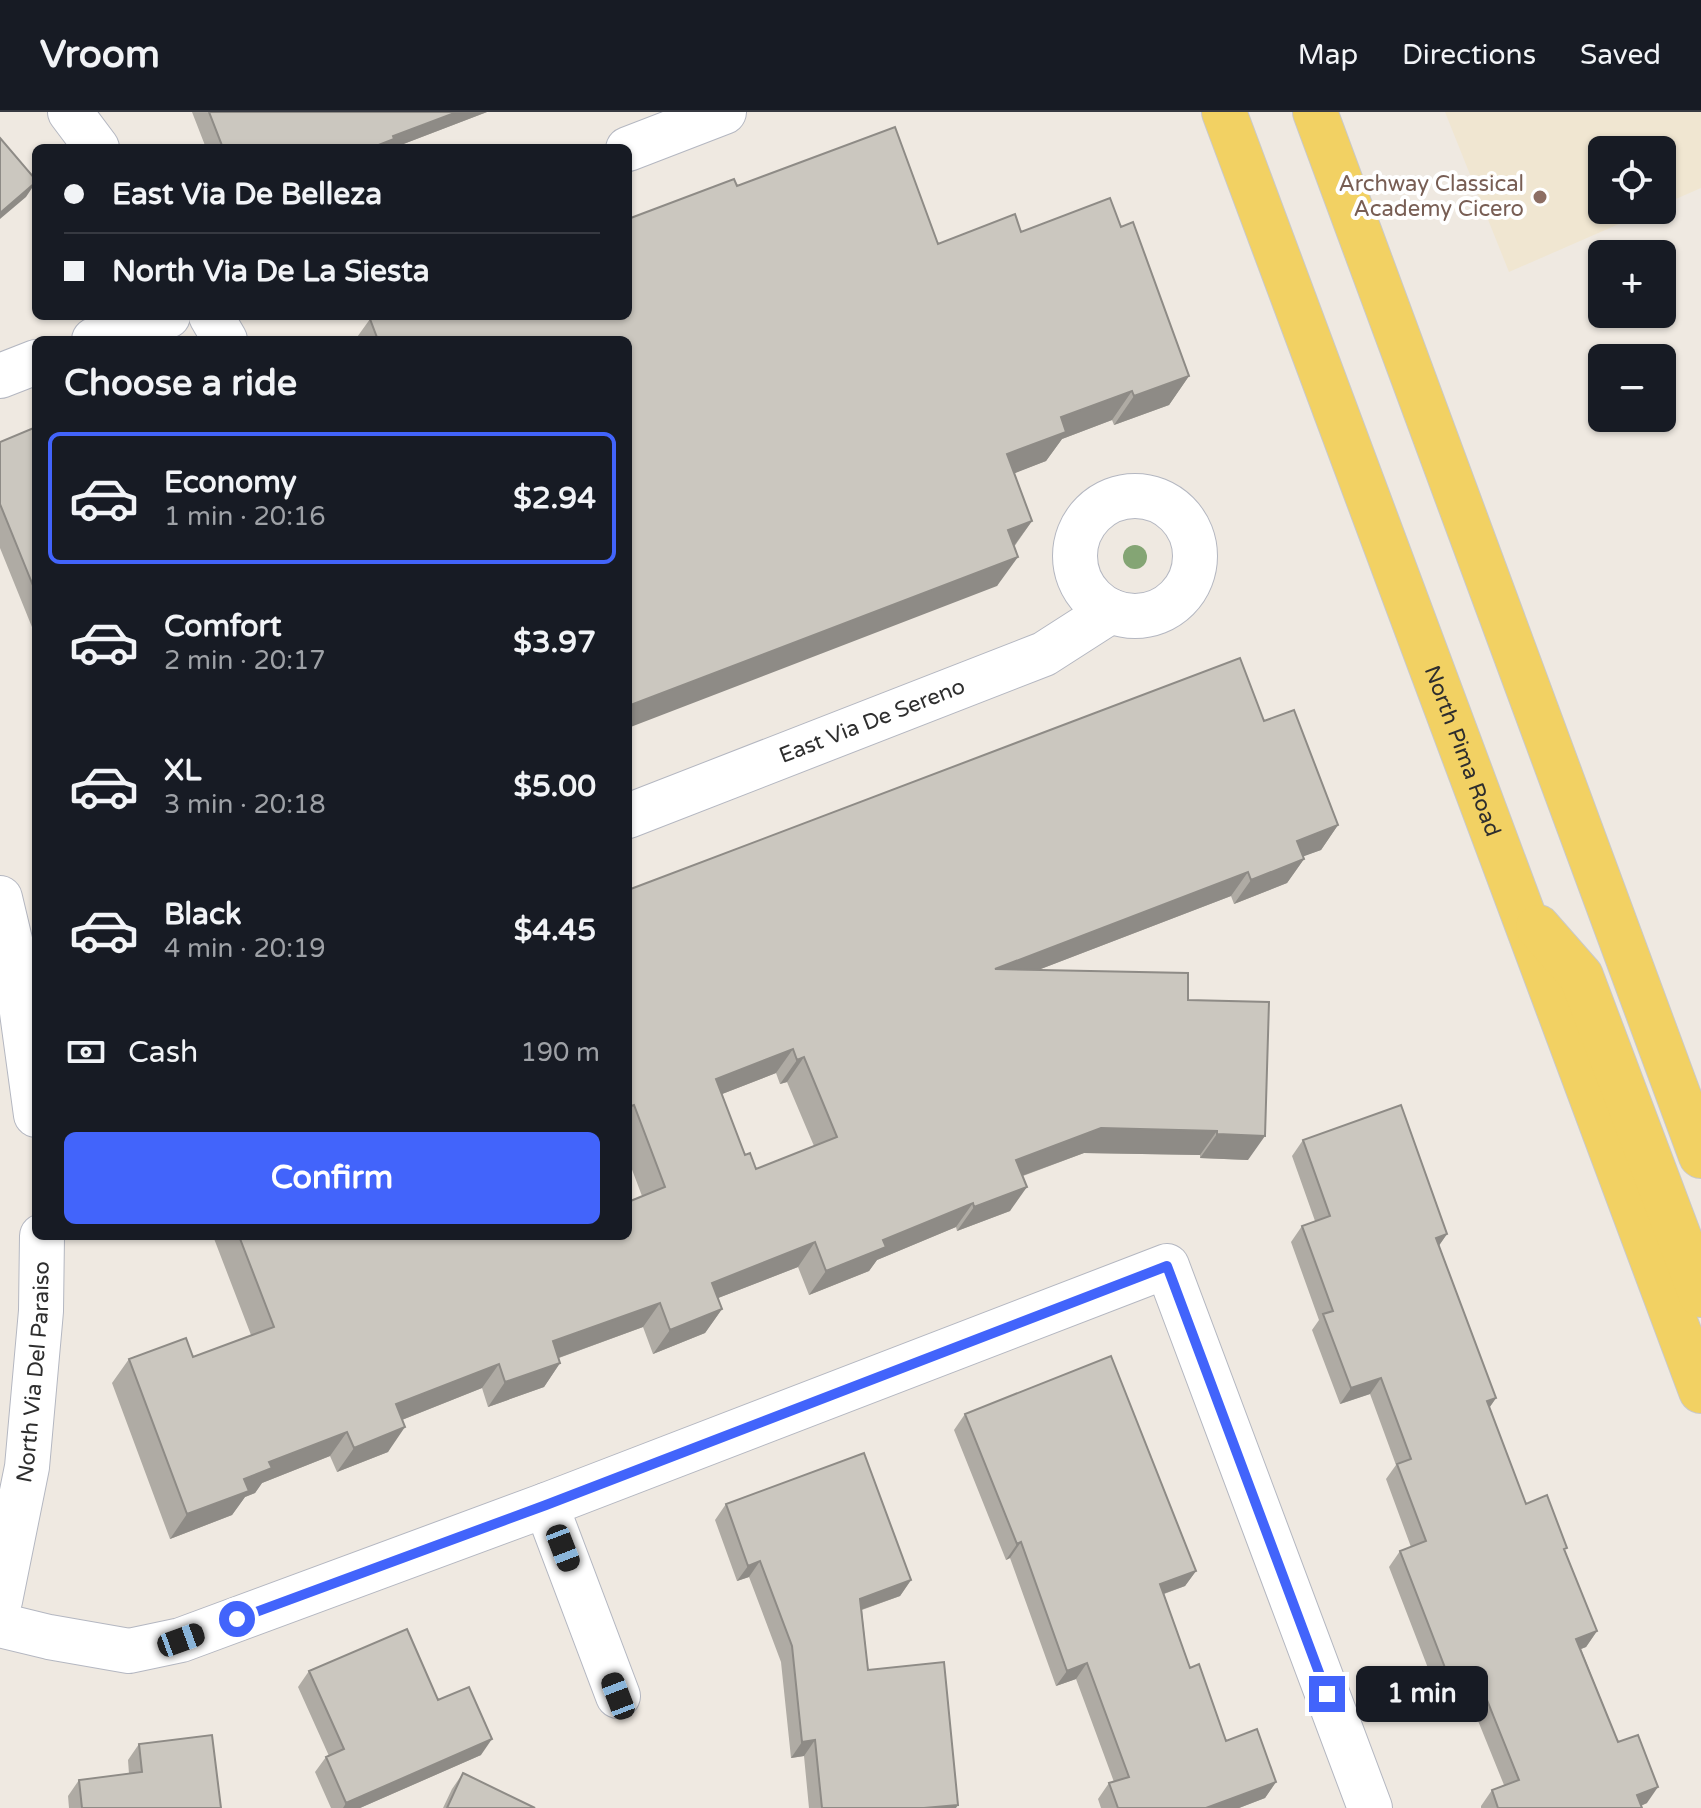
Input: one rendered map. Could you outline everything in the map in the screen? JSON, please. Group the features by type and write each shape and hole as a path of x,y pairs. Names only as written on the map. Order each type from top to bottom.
{"main road":[{"name":"North Pima Road","path":"1224,112 1701,1391"},
{"path":"1315,112 1701,1156"},
{"path":"1520,908 1581,976 1701,1295"}],"street":[{"path":"70,112 94,144"},
{"path":"632,147 724,112"},
{"path":"106,336 156,320"},
{"path":"0,376 32,364"},
{"name":"East Via De Sereno","path":"632,814 1044,654 1111,611"},
{"path":"0,898 15,961 32,1086"},
{"name":"North Via Del Paraiso","path":"0,1601 27,1467 41,1311 42,1240"},
{"path":"0,1625 129,1651 181,1640 546,1505 1167,1266 1370,1808"},
{"path":"546,1505 618,1696"}],"shaded area":[{"name":"Archway Classical Academy Cicero","path":"1445,112 1701,112 1701,188 1676,199 1676,136 1588,136 1588,224 1619,224 1509,272"}],"building":[{"path":"209,112 457,112 393,136 394,139 381,144 221,144"},
{"path":"895,127 938,244 1015,214 1021,232 1110,198 1121,227 1133,222 1189,376 1134,396 1132,391 1061,417 1066,432 1007,454 1032,521 1008,530 1018,557 632,704 632,336 376,336 370,320 632,320 632,217 734,179 737,186"},
{"path":"0,138 32,175 32,185 0,213"},
{"path":"32,429 32,583 0,504 0,442"},
{"path":"1240,658 1264,721 1294,710 1338,825 1297,841 1304,859 1251,880 1248,872 995,969 1188,973 1188,1000 1269,1002 1265,1136 1217,1134 1217,1131 1101,1128 1016,1160 1027,1187 974,1207 973,1203 883,1240 886,1247 826,1271 815,1242 712,1283 722,1309 670,1330 660,1303 553,1341 560,1363 505,1382 499,1364 396,1404 405,1427 354,1448 347,1432 269,1462 272,1468 244,1479 249,1491 187,1514 129,1359 186,1338 193,1357 274,1327 241,1240 632,1240 632,1200 665,1187 634,1105 632,888","holes":["793,1049 797,1060 804,1057 837,1137 756,1169 750,1153 745,1155 716,1079"]},
{"path":"1401,1105 1447,1234 1436,1238 1496,1398 1487,1401 1526,1504 1547,1495 1567,1548 1564,1549 1597,1631 1576,1639 1618,1742 1638,1735 1658,1787 1637,1795 1642,1808 1498,1808 1492,1790 1519,1780 1479,1680 1454,1691 1400,1551 1426,1541 1397,1464 1411,1459 1381,1378 1351,1388 1323,1314 1333,1311 1302,1226 1330,1216 1303,1140"},
{"path":"1111,1356 1196,1571 1160,1584 1190,1668 1199,1664 1226,1741 1257,1729 1276,1782 1206,1808 1118,1808 1109,1783 1129,1777 1087,1663 1067,1671 1021,1542 1017,1544 965,1414"},
{"path":"864,1453 911,1580 860,1599 868,1670 944,1662 958,1805 822,1808 815,1740 802,1742 792,1646 760,1561 748,1566 726,1504"},
{"path":"407,1629 438,1700 469,1687 492,1739 346,1803 326,1757 344,1749 309,1671"},
{"path":"212,1735 221,1808 82,1808 79,1780 142,1772 139,1744"},
{"path":"463,1773 535,1808 447,1808"}],"place":[{"name":"Archway Classical Academy Cicero","path":"1540,197"}],"route":[{"path":"237,1619 546,1505 1167,1266 1327,1694"}]}
